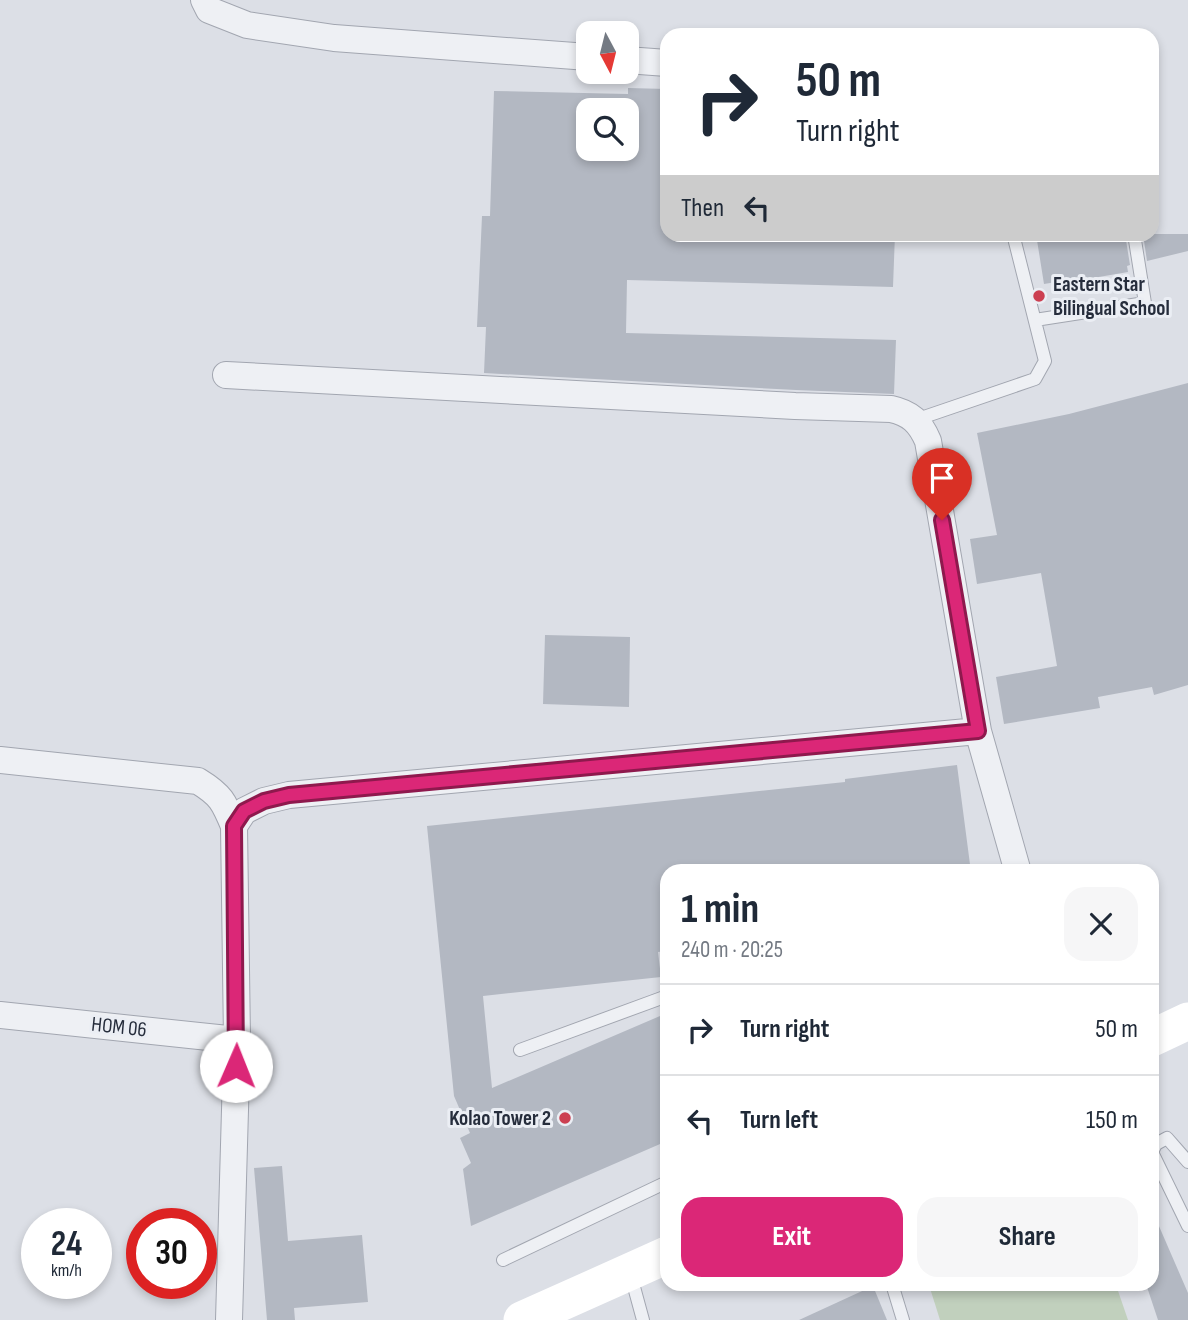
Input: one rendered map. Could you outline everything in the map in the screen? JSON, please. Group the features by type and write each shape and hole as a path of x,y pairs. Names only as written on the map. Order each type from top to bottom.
{"main road":[{"path":"1159,1035 1188,1021"},
{"path":"522,1320 660,1258"}],"street":[{"path":"204,0 209,10 247,25 334,38 576,56"},
{"path":"639,61 660,62"},
{"path":"226,375 795,406 891,408 904,412 923,429 928,441 978,731 1016,864"},
{"path":"234,826 244,811 264,801 289,795 978,731"},
{"path":"0,760 198,781 213,790 225,803 234,826 237,1040 229,1320"},
{"name":"HOM 06","path":"0,1015 237,1040"}],"lane":[{"path":"915,420 1035,379 1045,361 1015,242"},
{"path":"1035,320 1144,303 1135,242"},
{"path":"520,1050 660,999"},
{"path":"1159,1142 1167,1138 1188,1163"},
{"path":"1159,1166 1188,1226"},
{"path":"503,1260 660,1185"},
{"path":"630,1272 643,1320"},
{"path":"894,1291 903,1320"}],"green space":[{"path":"931,1291 1118,1291 1128,1320 940,1320"}],"building":[{"path":"628,88 660,89 660,242 895,242 893,287 627,280 626,333 896,340 894,394 484,373 486,327 477,327 482,216 490,216 494,91 628,94"},
{"path":"1159,234 1188,234 1188,251 1147,261 1144,242 1159,242"},
{"path":"1037,242 1126,242 1130,265 1127,266 1128,272 1044,284"},
{"path":"1188,383 1188,685 1154,695 1152,687 1098,697 1100,708 1004,724 996,677 1057,666 1041,573 977,584 970,539 997,535 977,433 1069,414"},
{"path":"545,635 630,637 629,707 543,704"},
{"path":"957,765 970,864 660,864 660,977 483,996 492,1088 660,1016 660,1144 471,1226 463,1169 471,1163 460,1138 470,1133 454,1096 427,826 845,782 845,779"},
{"path":"282,1166 288,1241 362,1235 368,1302 294,1308 295,1320 267,1320 254,1168"},
{"path":"1159,1226 1188,1293 1188,1320 1158,1320 1148,1291 1159,1291"},
{"path":"862,1291 875,1291 887,1320 799,1320"}],"place":[{"name":"Eastern Star Bilingual School","path":"1039,296"},
{"name":"Kolao Tower 2","path":"565,1118"}],"route":[{"path":"236,1066 234,826 244,811 264,801 289,795 978,731 942,520"}]}
